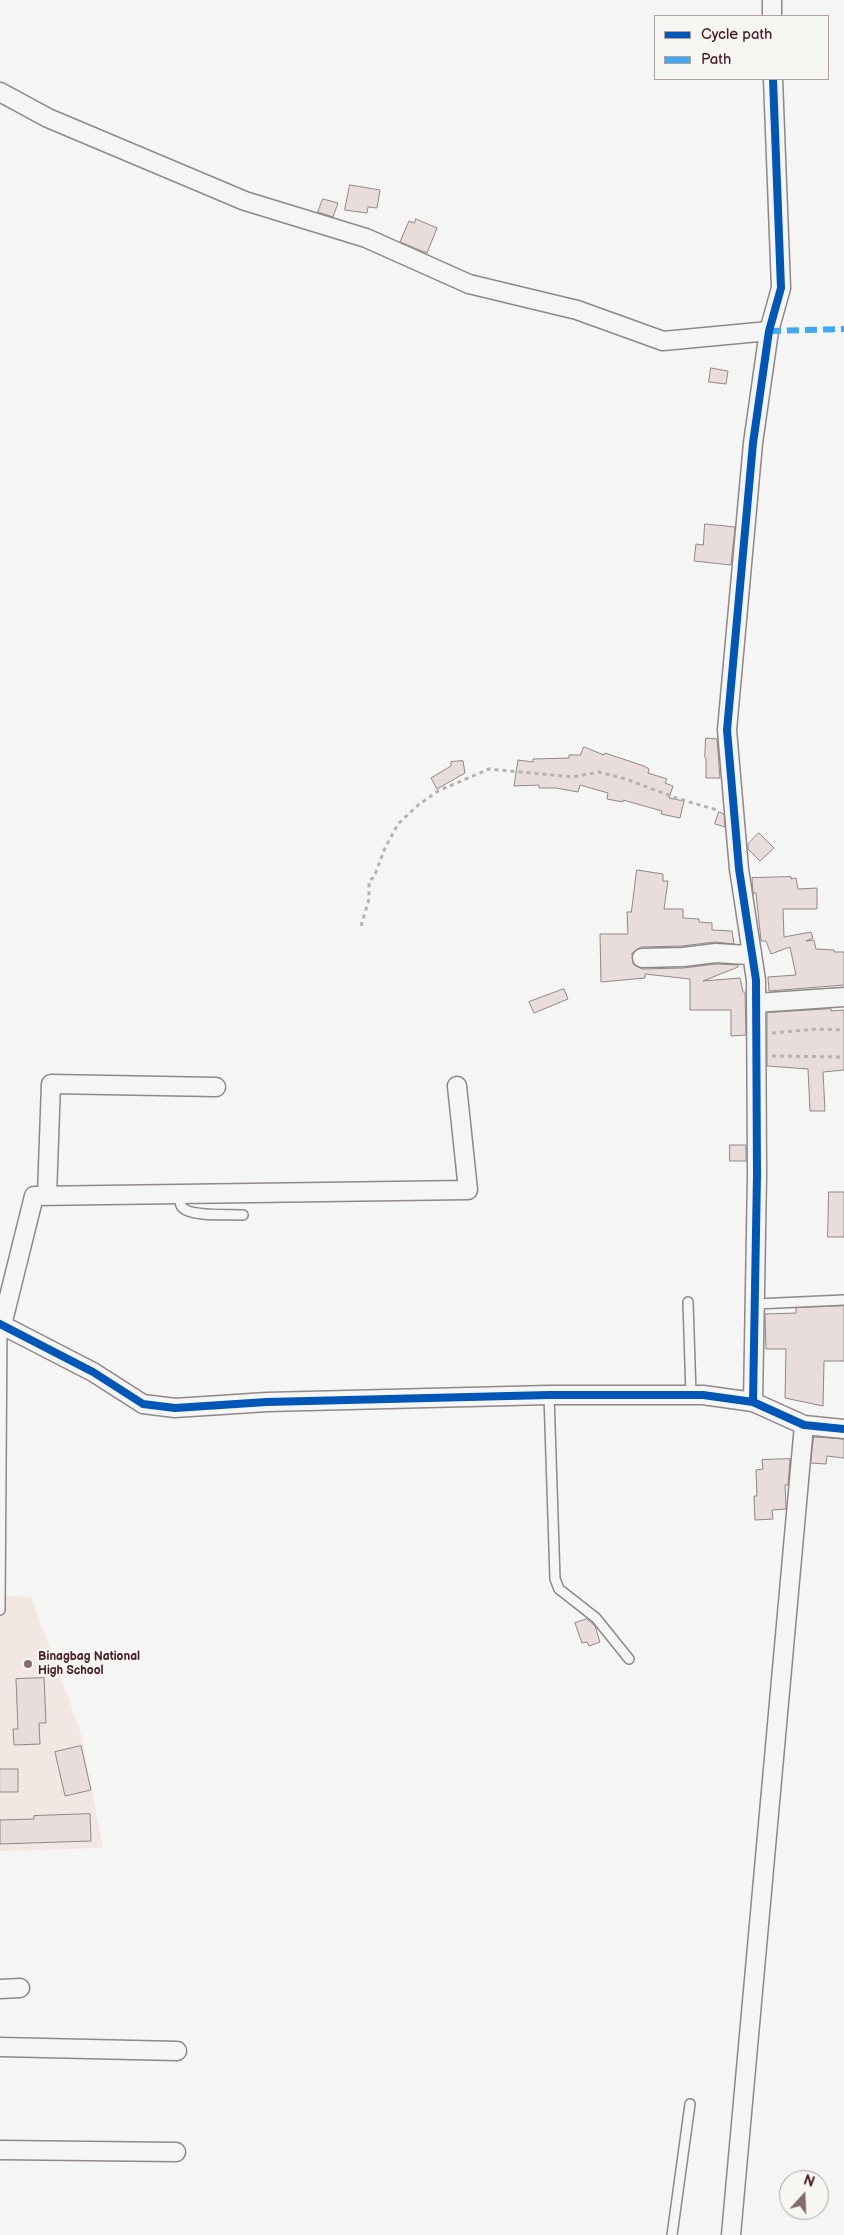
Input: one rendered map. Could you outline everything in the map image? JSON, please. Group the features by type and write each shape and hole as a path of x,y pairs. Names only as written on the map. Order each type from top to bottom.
{"street":[{"path":"772,0 772,15"},
{"path":"753,1402 756,1304 756,1003 752,953 740,869 727,730 753,443 769,331 781,288 773,80"},
{"path":"0,92 48,118 245,201 366,238 469,284 578,310 663,341 769,331"},
{"path":"642,958 684,957 716,953 747,955 752,953"},
{"path":"756,1003 844,997"},
{"path":"46,1195 51,1084 216,1087"},
{"path":"457,1086 468,1190 34,1196 1,1325 93,1372 143,1404 175,1408 267,1402 549,1395 691,1395 753,1402 804,1425 844,1429"},
{"path":"731,2235 804,1425"},
{"path":"0,1989 20,1988"},
{"path":"0,2047 177,2051"},
{"path":"0,2150 176,2152"}],"lane":[{"path":"180,1193 180,1203 183,1208 192,1213 243,1215"},
{"path":"756,1304 844,1300"},
{"path":"688,1302 691,1395"},
{"path":"0,1610 1,1325"},
{"path":"549,1395 555,1579 559,1589 596,1618 629,1659"},
{"path":"672,2235 690,2104"}],"path":[{"path":"361,926 369,899 369,881 374,877 384,848 398,824 417,806 438,791 489,769 573,777 599,772 626,779 676,798 735,815"},
{"path":"757,1034 816,1029 844,1030"},
{"path":"757,1056 844,1057"}],"shaded area":[{"name":"Binagbag National High School","path":"0,1596 31,1597 80,1730 103,1848 0,1851"}],"building":[{"path":"350,185 380,190 377,208 368,207 367,213 345,210"},
{"path":"323,199 338,203 333,217 318,212"},
{"path":"416,219 437,228 427,253 400,242 409,221 414,223"},
{"path":"711,368 728,371 726,384 709,382"},
{"path":"705,524 735,527 731,565 694,561 696,544 703,545"},
{"path":"706,738 717,739 720,778 706,778"},
{"path":"584,747 604,755 605,753 644,766 649,769 648,773 667,779 665,783 673,786 669,798 684,801 680,818 661,814 662,811 623,800 623,802 607,799 608,793 580,785 578,792 556,788 539,788 539,785 514,786 518,760 533,762 533,759 569,758 569,755 580,755"},
{"path":"463,761 465,773 437,789 431,778 451,766 451,762"},
{"path":"719,812 724,814 725,827 715,824"},
{"path":"759,833 774,848 760,861 748,849 748,844"},
{"path":"637,870 663,874 663,881 668,881 664,909 683,909 683,918 699,919 699,922 712,923 712,930 732,931 734,944 715,942 682,946 641,947 632,953 633,964 642,969 683,968 716,964 738,965 738,967 703,981 740,978 743,992 745,992 746,1035 731,1036 731,1010 690,1010 690,979 645,974 645,978 601,982 600,934 628,934 627,912 631,912"},
{"path":"791,877 791,879 796,878 798,889 817,888 817,909 783,909 784,937 811,932 813,938 806,941 814,940 816,949 844,952 844,985 769,991 768,977 796,975 790,947 771,954 766,941 761,941 756,893 753,893 752,878"},
{"path":"564,989 568,999 534,1013 529,1002"},
{"path":"831,1009 831,1011 844,1010 844,1070 823,1072 825,1111 810,1111 808,1069 767,1066 767,1013"},
{"path":"730,1145 746,1145 746,1161 730,1161"},
{"path":"829,1192 844,1192 844,1237 828,1237"},
{"path":"844,1306 844,1361 824,1361 823,1406 785,1398 786,1349 766,1349 765,1314 796,1313 796,1308"},
{"path":"814,1437 844,1439 844,1458 827,1456 826,1464 811,1463"},
{"path":"790,1459 788,1485 785,1485 786,1509 772,1510 773,1519 755,1520 754,1496 757,1496 756,1470 763,1469 762,1460"},
{"path":"587,1619 595,1626 600,1642 589,1646 587,1642 582,1643 575,1623"},
{"path":"44,1678 46,1723 39,1723 40,1744 14,1745 13,1729 18,1729 16,1679"},
{"path":"81,1746 91,1790 65,1796 55,1752"},
{"path":"0,1769 18,1769 18,1792 0,1792"},
{"path":"90,1814 91,1841 0,1844 0,1820 34,1819 34,1816"}],"marked path":[{"path":"769,331 844,329"}],"cycle path":[{"path":"753,1402 757,1175 756,980 739,869 727,730 753,443 769,331 781,288 773,80"},
{"path":"0,1324 93,1372 143,1404 175,1408 267,1402 549,1395 703,1395 753,1402 804,1425 844,1429"}],"place":[{"name":"Binagbag National High School","path":"28,1664"}]}
